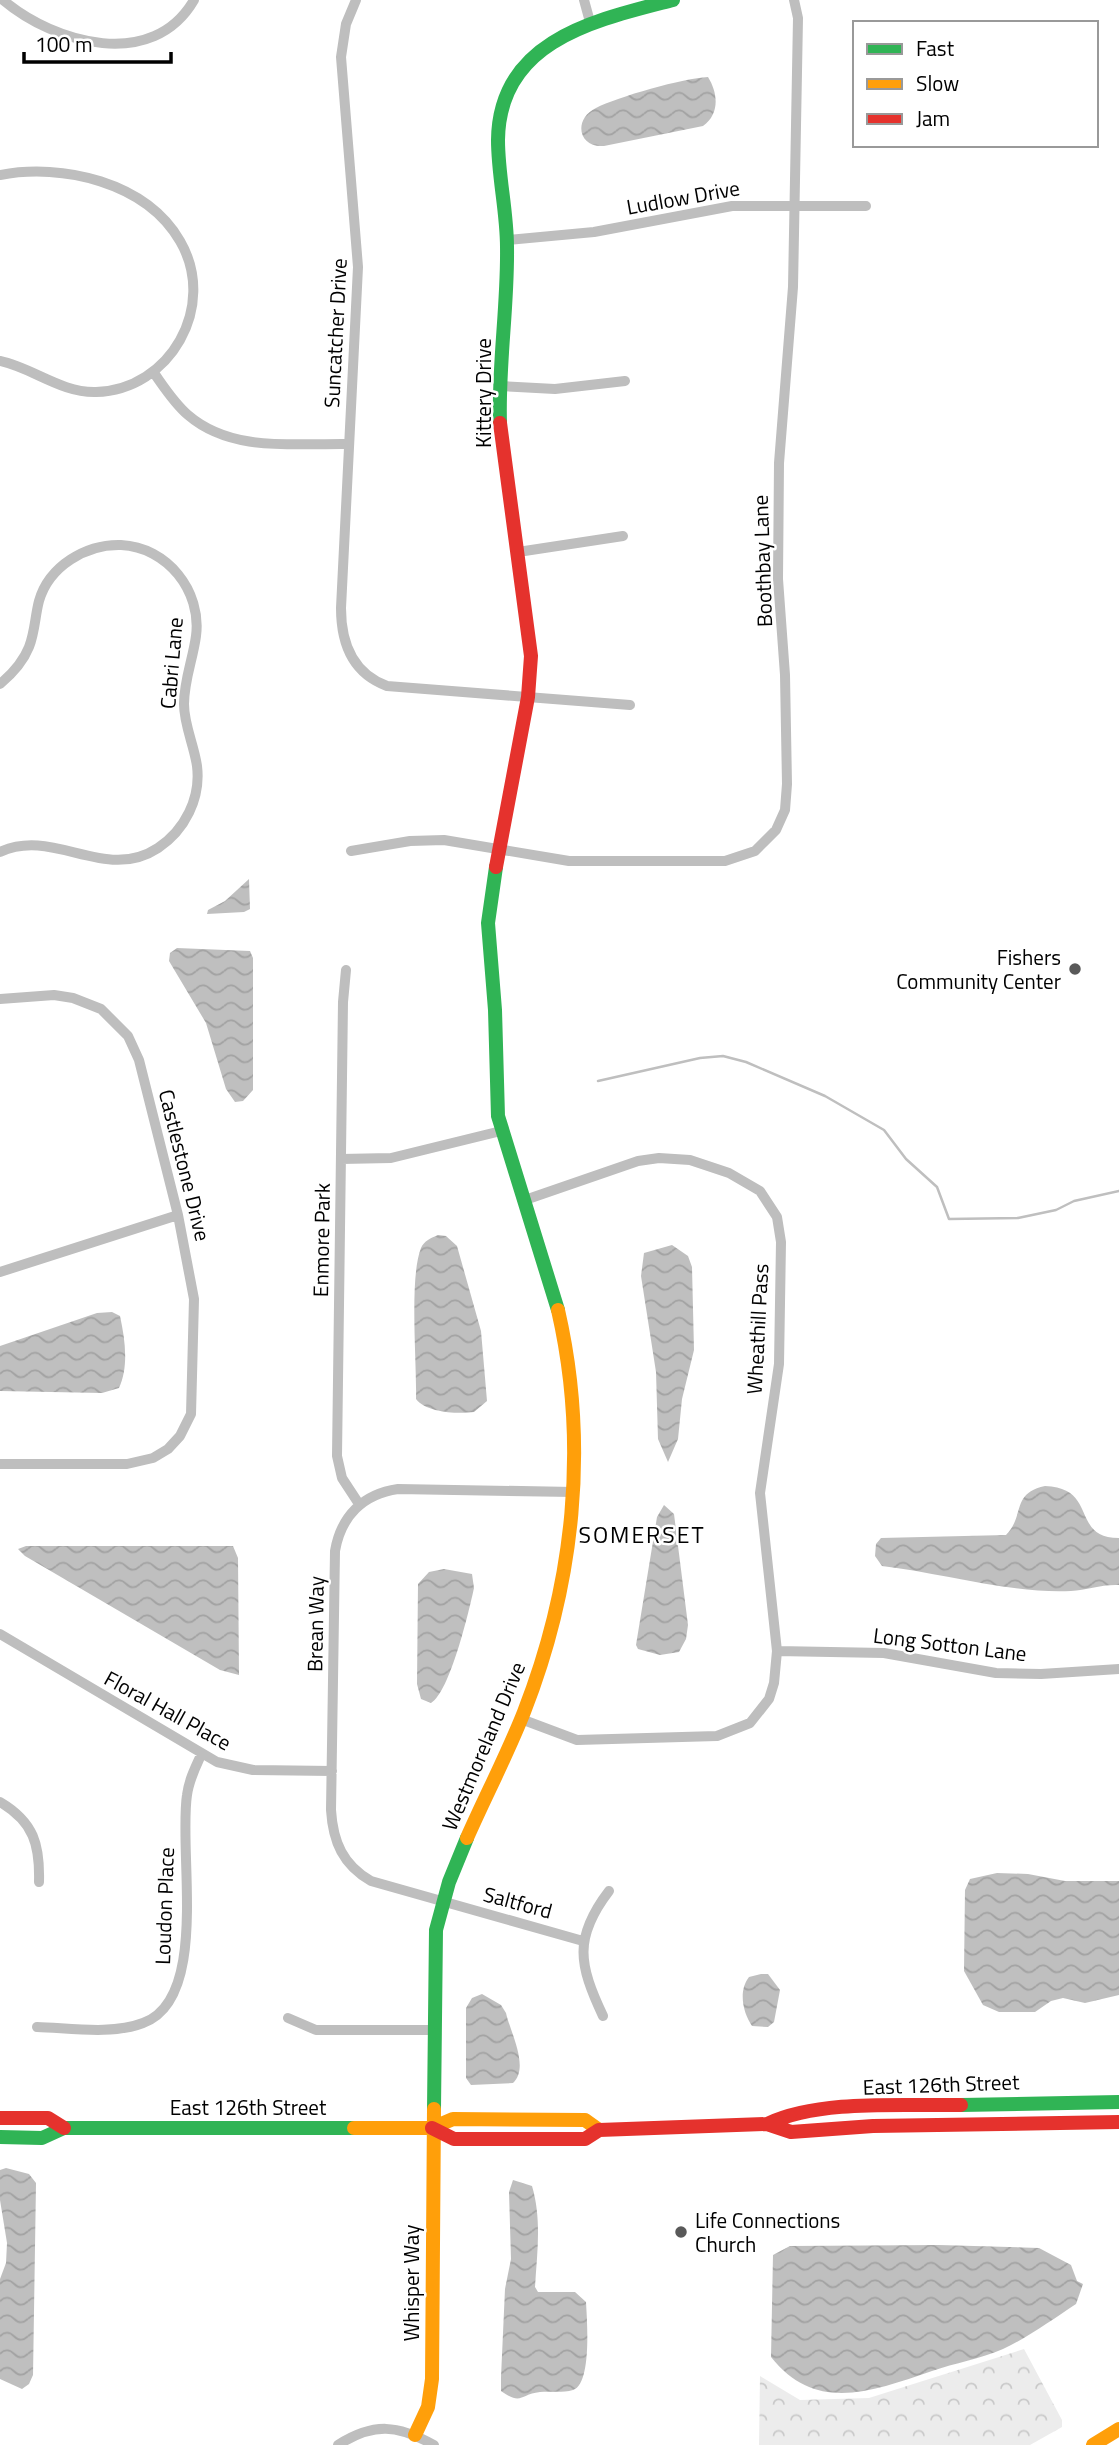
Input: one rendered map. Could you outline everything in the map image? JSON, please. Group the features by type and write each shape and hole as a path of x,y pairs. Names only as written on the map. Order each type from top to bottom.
{"main road":[{"name":"Kittery Drive","path":"488,928 499,848 528,697 531,639 503,455 501,386 507,240 498,141 507,96 521,71 539,50 568,31 590,22 673,0"},
{"name":"Westmoreland Drive","path":"432,2128 435,1944 442,1901 521,1718 539,1669 559,1597 573,1492 573,1413 554,1290 501,1131 495,1094 495,1011 488,928"},
{"name":"East 126th Street","path":"767,2124 790,2113 862,2107 1119,2102"},
{"name":"East 126th Street","path":"0,2118 48,2118 64,2128"},
{"name":"East 126th Street","path":"0,2137 42,2138 64,2128 432,2128 454,2139 585,2139 599,2130 767,2124 791,2132 873,2126 1119,2122"},
{"name":"Whisper Way","path":"415,2435 428,2407 432,2379 432,2128"},
{"path":"1093,2445 1119,2430"}],"street":[{"path":"3,0 34,22 66,36 93,42 124,44 147,40 168,29 194,0"},
{"name":"Suncatcher Drive","path":"356,0 346,24 341,57 358,257 341,626 346,649 357,666 387,686 528,697"},
{"path":"584,0 590,22"},
{"name":"Boothbay Lane","path":"351,851 427,840 499,848 569,861 725,861 741,858 762,847 781,821 786,804 787,721 778,579 779,446 793,287 798,18 794,0"},
{"path":"0,174 56,171 104,183 140,202 176,235 191,273 192,307 182,339 154,373 113,390 88,392 67,387 0,361"},
{"name":"Ludlow Drive","path":"507,240 594,232 732,206 866,206"},
{"path":"154,373 185,413 226,437 255,442 349,444"},
{"path":"501,386 560,388 625,381"},
{"path":"518,552 623,536"},
{"name":"Cabri Lane","path":"0,684 15,670 29,648 45,587 62,566 82,553 114,545 146,551 174,569 192,598 196,636 184,705 197,764 197,784 192,805 180,827 158,848 125,860 95,860 35,844 0,852"},
{"path":"528,697 630,705"},
{"name":"Enmore Park","path":"346,970 337,1456 342,1478 359,1504"},
{"name":"Castlestone Drive","path":"0,999 65,996 93,1004 120,1025 139,1060 193,1286 191,1414 175,1443 153,1458 127,1464 0,1464"},
{"path":"341,1159 400,1156 501,1131"},
{"name":"Wheathill Pass","path":"521,1718 561,1736 596,1741 717,1736 743,1728 757,1716 772,1691 777,1651 760,1499 779,1354 780,1236 772,1206 756,1188 729,1173 700,1162 671,1158 629,1163 525,1200"},
{"path":"0,1272 178,1215"},
{"path":"359,1504 379,1493 398,1489 573,1492"},
{"name":"Brean Way","path":"359,1504 341,1529 335,1551 333,1831 349,1865 371,1881 442,1901"},
{"name":"Floral Hall Place","path":"0,1634 201,1755 245,1769 332,1771"},
{"name":"Long Sotton Lane","path":"777,1651 884,1653 996,1673 1041,1674 1119,1669"},
{"name":"Loudon Place","path":"37,2027 127,2027 151,2019 174,1996 184,1960 186,1797 201,1755"},
{"path":"0,1802 22,1817 34,1834 39,1851 39,1882"},
{"path":"603,2017 584,1972 583,1941 593,1914 609,1891"},
{"name":"Saltford","path":"442,1901 583,1941"},
{"path":"288,2018 316,2030 433,2030"},
{"path":"338,2445 363,2430 381,2428 415,2435 434,2445"}],"green space":[{"path":"1024,2349 1062,2420 1062,2427 1030,2445 759,2445 760,2376 800,2400 869,2398"}],"water":[{"path":"708,77 716,103 712,116 703,126 604,146 595,145 584,138 584,119 596,108 651,89"},
{"path":"249,879 250,909 244,912 207,914 208,910 225,901"},
{"path":"177,948 250,951 253,958 253,1090 243,1101 235,1102 226,1089 206,1023 169,961 170,953"},
{"path":"438,1235 446,1236 457,1246 481,1331 487,1401 474,1412 435,1410 416,1399 414,1299 417,1262 424,1243"},
{"path":"672,1245 688,1256 692,1267 694,1350 682,1399 678,1439 668,1462 658,1439 656,1372 641,1276 644,1253"},
{"path":"112,1312 120,1316 125,1343 124,1371 119,1388 102,1393 0,1391 0,1346 97,1313"},
{"path":"1045,1486 1062,1489 1072,1495 1094,1530 1104,1536 1119,1538 1119,1585 1071,1591 1025,1589 882,1566 875,1556 876,1544 881,1538 1006,1535 1012,1528 1027,1494"},
{"path":"664,1505 674,1514 688,1625 686,1639 679,1652 660,1655 638,1649 636,1645 657,1517"},
{"path":"26,1546 233,1546 238,1558 239,1675 220,1670 25,1556 18,1549"},
{"path":"444,1569 472,1574 474,1588 452,1668 438,1696 431,1703 421,1699 417,1684 418,1584 429,1572"},
{"path":"997,1873 1028,1874 1065,1881 1119,1881 1119,1995 1085,2003 1063,1998 1051,2001 1035,2012 999,2012 983,2005 964,1971 965,1890 970,1879"},
{"path":"768,1974 780,1990 774,2022 768,2027 752,2026 743,2002 749,1977"},
{"path":"482,1994 501,2005 506,2013 520,2068 513,2083 471,2085 466,2078 466,2008 472,1998"},
{"path":"6,2168 29,2174 36,2183 33,2375 29,2384 22,2389 0,2379 0,2279 6,2263 7,2243 0,2200 0,2170"},
{"path":"513,2180 532,2186 535,2199 538,2236 535,2287 538,2292 575,2292 586,2302 586,2364 579,2385 573,2390 533,2393 521,2398 513,2398 501,2391 505,2289 511,2259 509,2192"},
{"path":"939,2245 1039,2248 1071,2265 1077,2281 1083,2284 1076,2304 1003,2349 867,2390 826,2392 807,2386 788,2375 771,2357 773,2255 790,2246"}],"waterway":[{"path":"598,1081 700,1058 723,1056 746,1062 825,1096 884,1130 906,1159 937,1187 949,1219 1018,1218 1119,1191"}],"traffic: fast":[{"path":"500,423 507,269 507,234 498,140 503,106 515,79 534,57 557,40 613,16 673,0"},
{"path":"496,867 488,923 495,1010 498,1116 558,1310"},
{"path":"434,2109 436,1930 449,1882 467,1838"},
{"path":"961,2105 1119,2102"},
{"path":"0,2137 42,2138 64,2128 354,2128"}],"traffic: slow":[{"path":"467,1838 524,1712 555,1614 565,1564 574,1463 573,1412 558,1310"},
{"path":"415,2435 428,2407 432,2379 434,2109"},
{"path":"354,2128 432,2128 453,2119 585,2120 599,2130"},
{"path":"1093,2445 1119,2429"}],"traffic: jam":[{"path":"496,867 528,697 531,656 500,423"},
{"path":"432,2128 454,2139 585,2139 599,2130 767,2124 788,2116 836,2107 961,2105"},
{"path":"0,2118 48,2118 64,2128"},
{"path":"767,2124 791,2132 873,2126 1119,2122"}],"place":[{"name":"Fishers Community Center","path":"1075,969"},
{"name":"Life Connections Church","path":"681,2232"}],"district":[{"name":"SOMERSET","path":"642,1534"}]}
